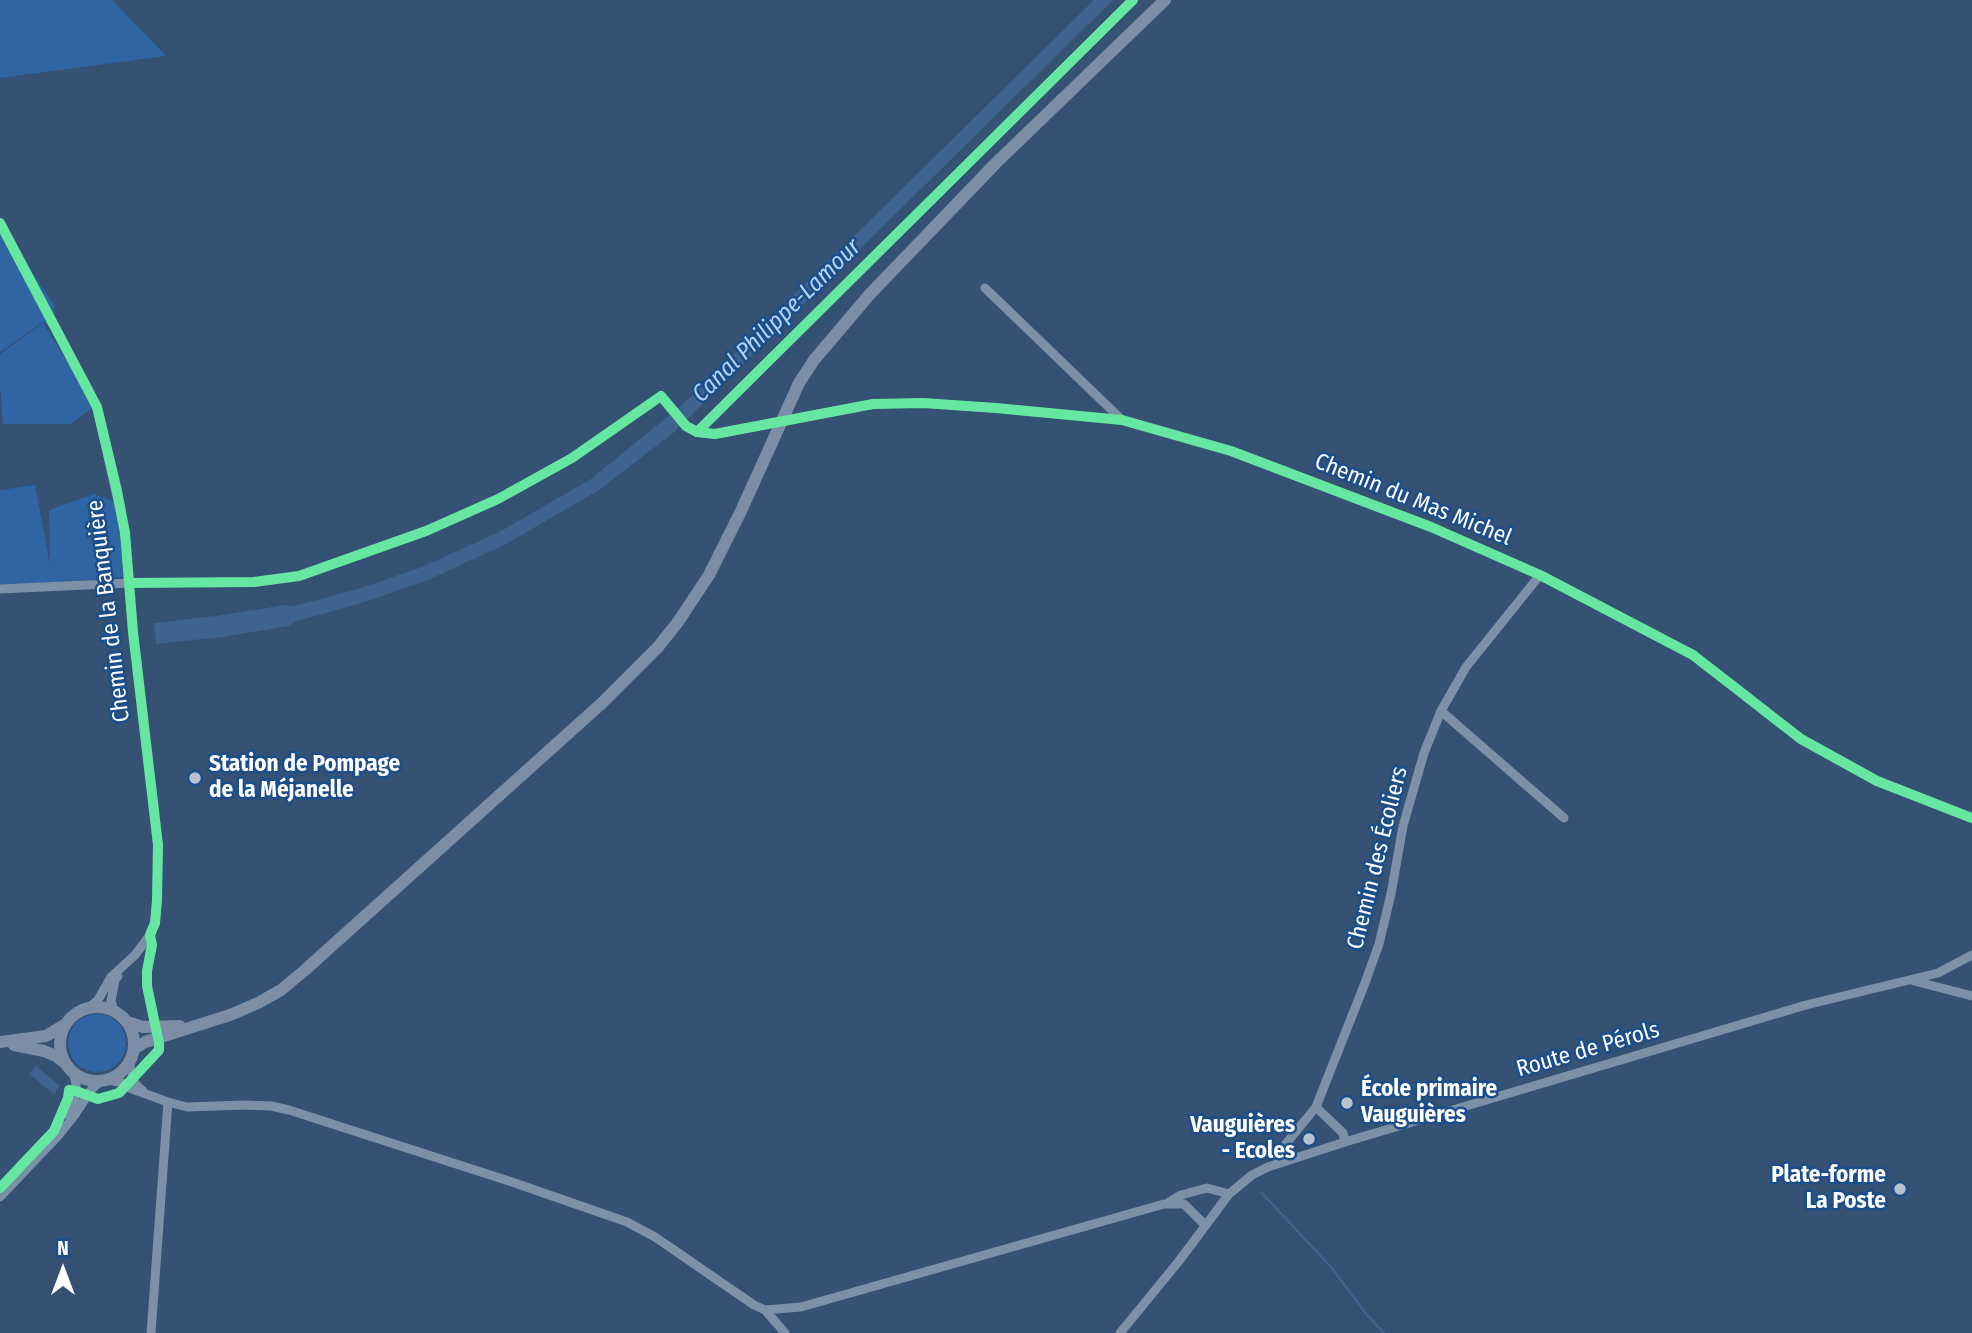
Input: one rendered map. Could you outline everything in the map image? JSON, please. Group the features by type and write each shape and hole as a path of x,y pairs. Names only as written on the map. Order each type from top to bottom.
{"main road":[{"path":"134,1049 145,1042 258,1003 281,990 602,703 657,647 678,622 709,575 799,383 814,360 870,294 996,163 1164,0"},
{"path":"69,1067 61,1053 62,1033 72,1016 90,1007 103,1007 114,1011 127,1022 143,1027 201,1023"},
{"path":"0,1043 44,1051 91,1080 104,1080 115,1076 129,1063 134,1039 127,1022"},
{"path":"0,1043 46,1036 66,1024"}],"street":[{"name":"Chemin de la Banquière","path":"0,223 97,407 125,533 158,845 157,900 155,923 150,935 115,980 111,1001 114,1011"},
{"path":"985,288 1122,420"},
{"name":"Chemin du Mas Michel","path":"662,396 686,426 697,432 715,434 873,404 923,403 1122,420 1231,451 1431,527 1540,575 1693,655 1801,739 1878,781 1972,818"},
{"name":"Chemin des Écoliers","path":"1278,1163 1280,1151 1316,1107 1379,944 1404,826 1424,753 1441,711 1466,667 1540,575"},
{"path":"0,589 129,583"},
{"path":"1441,711 1564,818"},
{"name":"Route de Pérols","path":"1120,1333 1229,1194 1252,1175 1278,1163 1806,1005 1938,973 1972,955"},
{"name":"Chemin de la Banquière","path":"90,1007 98,1000 111,977 124,967"},
{"path":"1912,980 1972,996"},
{"path":"129,1063 135,1084 146,1094"},
{"path":"58,1136 75,1098 76,1084 69,1067"},
{"path":"0,1197 58,1136 87,1095 104,1080 120,1082 132,1089 187,1107 258,1106 289,1110 627,1222 655,1237 765,1310 785,1333"},
{"path":"151,1333 167,1102"},
{"path":"1316,1107 1343,1133 1345,1142"},
{"path":"765,1310 801,1307 1164,1204 1181,1195 1207,1188 1229,1194"},
{"path":"1164,1204 1184,1204 1206,1225"}],"shaded area":[{"path":"0,0 112,0 166,56 0,78"},
{"path":"0,225 55,306 51,327 43,322 0,352"},
{"path":"43,323 92,408 70,424 3,424 0,354"},
{"path":"35,485 50,565 49,510 94,494 118,503 123,577 0,587 0,490"},
{"path":"97,1014 118,1022 126,1043 118,1064 97,1072 76,1064 68,1043 76,1022"}],"water":[{"name":"Canal Philippe-Lamour","path":"1094,0 1113,0 673,433 599,490 508,543 428,580 365,602 294,622 290,626 156,644 154,623 302,604 422,567 501,531 591,479 683,404"},
{"path":"36,1066 60,1086 54,1094 29,1074"}],"waterway":[{"path":"1261,1192 1331,1267 1384,1333"}],"cycle path":[{"path":"697,432 1133,0"},
{"path":"0,223 97,407 117,491 125,533 133,632 158,845 157,900 155,923 150,935 152,945 147,986 159,1043 159,1050 119,1093 98,1099 69,1090 54,1131 0,1188"},
{"path":"129,583 254,582 299,576 426,531 498,499 572,458 661,396 686,426 697,432 715,434 873,404 923,403 1122,420 1231,451 1431,527 1540,575 1693,655 1801,739 1877,781 1972,818"}],"place":[{"name":"Station de Pompage de la Méjanelle","path":"195,778"},
{"name":"École primaire Vauguières","path":"1347,1103"},
{"name":"Vauguières - Ecoles","path":"1309,1139"},
{"name":"Plate-forme La Poste","path":"1900,1189"}]}
